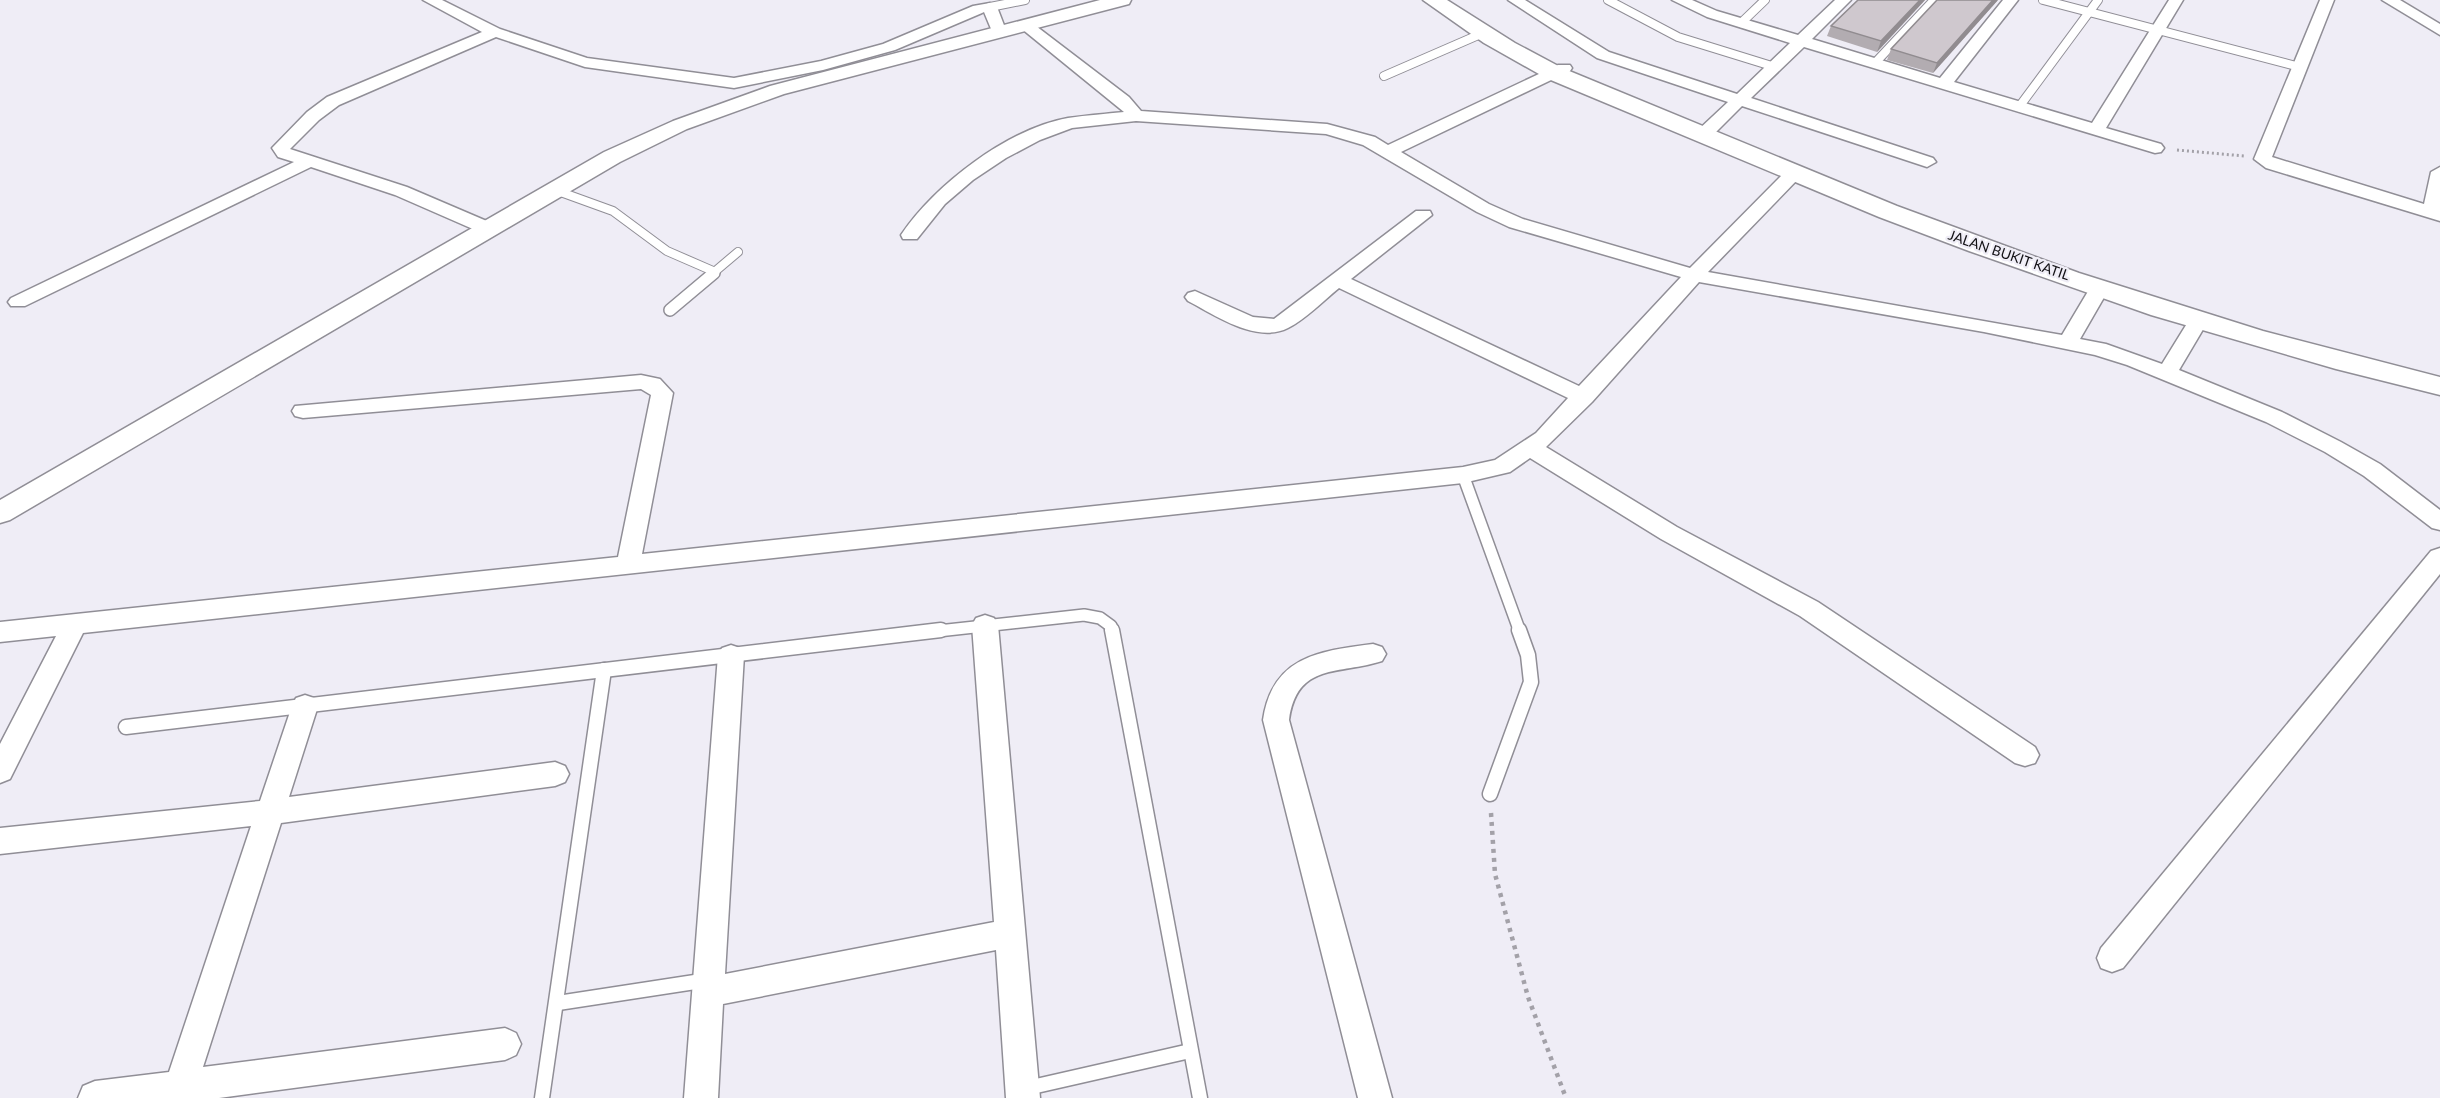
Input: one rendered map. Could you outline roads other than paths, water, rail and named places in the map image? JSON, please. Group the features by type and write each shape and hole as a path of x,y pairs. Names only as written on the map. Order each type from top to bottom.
{"main road":[{"name":"JALAN BUKIT KATIL","path":"1433,0 1483,33 1591,87 1792,174 1945,233 2198,321 2345,363 2440,386"},
{"name":"JALAN BUKIT KATIL","path":"1457,0 1559,71"}],"street":[{"path":"429,0 495,32 585,62 734,83 823,65 889,46 969,12 990,7 999,33"},
{"path":"0,513 631,148 714,111 777,90 1122,0"},
{"path":"1515,0 1603,55 1927,162"},
{"path":"1679,0 1741,23 2155,148"},
{"path":"1704,135 1844,0"},
{"path":"1944,84 2011,0"},
{"path":"2096,130 2176,0"},
{"path":"2327,0 2263,159 2272,164 2436,213 2440,172"},
{"path":"2389,0 2440,30"},
{"path":"1027,26 1123,101 1136,116"},
{"path":"489,229 401,191 284,153 287,143 313,116 339,98 495,32"},
{"path":"1388,152 1559,71"},
{"path":"910,235 939,200 967,176 1000,154 1070,123 1136,116 1327,129 1359,138 1388,152 1483,208 1516,223 1694,275 2068,342 2098,349 2167,372 2274,417 2333,447 2372,470 2440,522"},
{"path":"18,302 308,162"},
{"path":"0,632 1463,475 1502,466 1532,449 1584,398 1694,275 1792,174"},
{"path":"1195,297 1246,322 1270,327 1280,324 1423,215"},
{"path":"1337,280 1584,398"},
{"path":"2068,342 2100,287"},
{"path":"2167,372 2198,321"},
{"path":"303,411 641,382 652,384 662,393 628,565"},
{"path":"1532,449 1669,533 1809,609 2025,755"},
{"path":"2112,958 2440,557"},
{"path":"0,771 74,625"},
{"path":"985,625 1022,1094"},
{"path":"1373,654 1333,659 1308,668 1288,683 1276,702 1276,720 1375,1098"},
{"path":"701,1098 731,655"},
{"path":"179,1092 305,706"},
{"path":"0,841 271,812 555,774"},
{"path":"710,986 1011,933"},
{"path":"95,1098 179,1092 505,1044"}],"lane":[{"path":"990,7 1025,0"},
{"path":"1608,0 1678,37 1775,67"},
{"path":"1741,23 1765,0"},
{"path":"1875,63 1934,0"},
{"path":"2043,0 2300,67"},
{"path":"2019,107 2098,0"},
{"path":"1384,76 1483,33"},
{"path":"555,190 613,211 667,251 712,271"},
{"path":"670,310 712,271 738,252"},
{"path":"1463,475 1528,655 1531,682 1490,794"},
{"path":"126,727 985,625 1084,615 1100,618 1111,626 1200,1098"},
{"path":"542,1098 558,1003 604,670"},
{"path":"558,1003 710,986"},
{"path":"1022,1094 1190,1051"}]}
